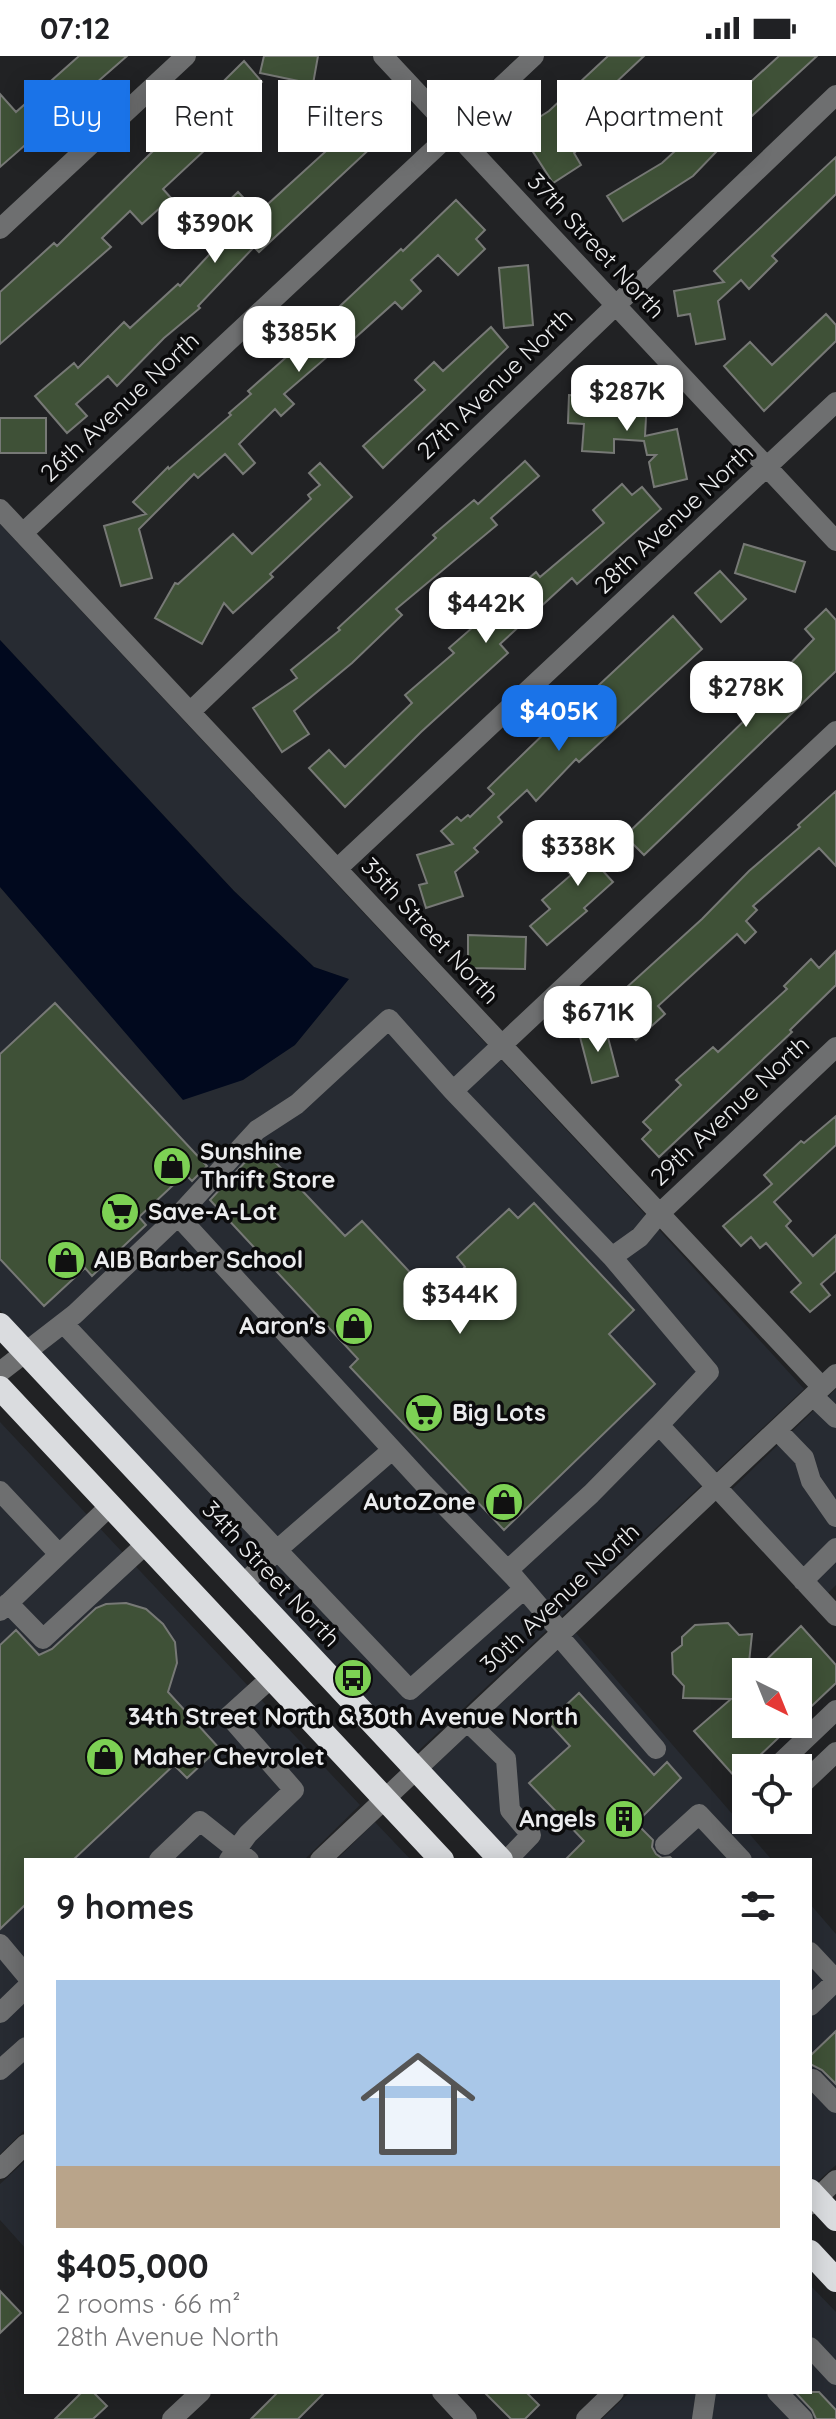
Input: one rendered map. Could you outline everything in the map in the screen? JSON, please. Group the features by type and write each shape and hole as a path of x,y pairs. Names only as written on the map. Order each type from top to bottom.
{"highway":[{"name":"34th Street North","path":"0,1325 502,1858"},
{"path":"0,1388 440,1858"},
{"path":"812,2198 836,2219"},
{"path":"812,2254 836,2280"}],"street":[{"path":"0,229 186,56"},
{"name":"37th Street North","path":"383,56 427,102"},
{"name":"26th Avenue North","path":"508,80 534,56"},
{"name":"27th Avenue North","path":"190,712 836,95"},
{"name":"26th Avenue North","path":"23,533 431,152"},
{"name":"37th Street North","path":"473,152 836,541"},
{"name":"28th Avenue North","path":"337,869 836,402"},
{"name":"35th Street North","path":"0,509 823,1386 836,1418"},
{"path":"453,1091 836,731"},
{"path":"0,1372 63,1323 178,1216 257,1130 297,1104 389,1019 453,1091 612,1257 709,1372 591,1494 508,1570"},
{"name":"29th Avenue North","path":"612,1257 640,1237 659,1214 836,1047"},
{"path":"178,1216 392,1450 508,1570 656,1749"},
{"path":"63,1323 410,1690 524,1589"},
{"name":"30th Avenue North","path":"332,1856 384,1798 823,1386"},
{"path":"659,1425 836,1616"},
{"path":"777,1430 804,1458 811,1481 836,1517"},
{"path":"243,1585 277,1550 392,1450"},
{"path":"0,1491 59,1554"},
{"path":"110,1506 4,1607 43,1639 146,1544"},
{"path":"803,1581 836,1548"},
{"path":"161,1858 200,1821 238,1856 248,1834 294,1790 229,1716 271,1678"},
{"path":"790,1754 836,1710"},
{"path":"467,1721 506,1759 510,1810 531,1835 506,1858"},
{"path":"812,1775 836,1752"},
{"path":"665,1845 699,1814 740,1858"},
{"path":"0,1944 24,1973"},
{"path":"812,1954 836,1980 812,2004"},
{"path":"0,2013 24,1990"},
{"path":"0,2070 24,2049"},
{"path":"812,2080 836,2103"},
{"path":"0,2169 24,2146"},
{"path":"812,2198 836,2180"},
{"path":"812,2349 836,2375"},
{"path":"172,2419 199,2394"},
{"path":"444,2394 467,2419"},
{"path":"586,2419 612,2394"},
{"path":"702,2419 706,2394"},
{"path":"779,2394 803,2419"}],"shaded area":[{"path":"0,524 631,1199 804,1389 415,1754 0,1310 0,887 70,965 348,979 314,967 234,891 0,640"},
{"path":"836,1389 836,1585 828,1593 731,1490"},
{"path":"0,1422 360,1805 306,1858 24,1858 24,2131 0,2154"},
{"path":"576,1633 732,1814 732,1834 750,1834 770,1858 512,1858 430,1770"},
{"path":"375,1822 409,1858 338,1858"},
{"path":"812,1906 836,1934 836,2165 816,2183 812,2179"},
{"path":"24,2162 24,2247 0,2220 0,2184"},
{"path":"812,2287 836,2312 836,2419 602,2419 628,2394 812,2394"}],"water":[{"path":"0,640 234,891 314,967 349,979 295,1045 243,1080 183,1100 0,887"}],"building":[{"path":"79,56 127,56 100,80 52,80"},
{"path":"264,56 318,56 314,80 294,80 260,73"},
{"path":"608,56 644,56 618,80 582,80"},
{"path":"779,56 817,56 752,116 752,81"},
{"path":"244,61 260,80 225,80"},
{"path":"0,94 16,112 24,105 24,146 0,167"},
{"path":"557,104 557,152 575,152 581,165 553,183 533,152 541,152 541,116"},
{"path":"152,152 203,152 163,189 171,198 142,224 130,211 102,238 111,247 0,344 0,292 54,243 57,246"},
{"path":"325,152 366,152 259,252 254,247 198,306 200,308 164,338 117,386 108,376 76,404 87,416 67,433 35,396 74,363 78,368 124,322 130,328 178,284 180,286 235,227 219,210 238,192 258,213"},
{"path":"674,152 716,152 693,176 623,221 607,196 662,163"},
{"path":"836,157 836,194 772,256 777,261 749,289 741,280 718,301 725,339 696,344 690,314 678,316 674,291 724,282 714,271"},
{"path":"456,200 485,230 476,239 485,249 458,275 438,255 411,280 421,291 402,309 395,302 346,346 343,343 284,394 294,404 281,416 275,409 239,444 255,463 243,474 225,454 198,478 194,474 139,529 152,578 121,586 104,526 146,514 133,502 168,467 231,415 229,413 251,394 248,391"},
{"path":"528,265 533,325 504,328 499,268"},
{"path":"826,314 836,325 836,341 764,411 724,366 750,342 772,365"},
{"path":"491,327 508,347 383,468 363,446 425,390 415,380 434,362 443,371"},
{"path":"569,395 647,400 645,436 677,429 687,479 654,487 649,462 656,455 647,455 644,441 614,439 614,453 582,451 584,424 568,423"},
{"path":"0,418 46,418 46,453 0,453"},
{"path":"525,461 539,476 491,518 497,525 396,609 402,615 352,663 294,711 309,734 282,752 253,708 297,678 291,670 340,630 338,628 436,538 433,535 474,500 478,504"},
{"path":"320,463 352,497 233,613 224,603 202,644 155,618 175,583 178,584 233,534 252,554 311,499 308,495 320,485 309,473"},
{"path":"622,484 632,495 642,487 661,509 577,584 572,578 500,644 508,653 345,807 309,768 329,750 345,767 412,703 405,695 454,653 449,648 536,572 540,577 604,523 593,510"},
{"path":"744,544 805,562 795,592 735,573"},
{"path":"720,571 746,599 721,622 695,593"},
{"path":"826,609 836,620 836,671 644,855 625,836 748,717 717,681 730,669 756,699 814,639 805,629"},
{"path":"673,616 702,649 579,762 576,759 536,801 527,790 498,817 502,822 474,848 478,852 455,872 463,896 426,908 419,885 427,883 417,855 453,844 441,831 457,817 461,821 468,815 470,817 494,794 488,788 552,726 557,731 563,725 566,728 591,704 585,698"},
{"path":"836,791 836,866 819,848 753,906 757,910 746,921 756,932 745,943 737,934 658,1006 665,1014 636,1040 605,1007"},
{"path":"604,832 623,854 603,871 613,882 584,908 587,911 547,945 530,926 550,909 542,900 571,875 564,867"},
{"path":"468,935 526,937 525,969 468,968"},
{"path":"836,951 836,985 790,1030 792,1032 659,1157 642,1139 651,1130 643,1122 681,1085 676,1080 713,1047 718,1052 787,989 784,986 811,959 819,968"},
{"path":"55,1003 207,1166 192,1181 185,1174 139,1217 146,1225 92,1276 85,1268 44,1306 0,1259 0,1054"},
{"path":"605,1026 618,1076 592,1083 579,1033"},
{"path":"836,1116 836,1145 774,1202 791,1221 786,1226 813,1256 836,1235 836,1271 821,1284 830,1295 810,1312 791,1292 801,1283 766,1243 760,1248 751,1237 741,1246 723,1226 772,1184 764,1175 801,1141 804,1143"},
{"path":"260,1146 345,1236 362,1221 433,1297 465,1267 457,1257 509,1209 518,1218 534,1203 634,1310 609,1334 655,1384 504,1530 350,1367 358,1359 210,1200"},
{"name":"Maher Chevrolet","path":"126,1603 146,1609 163,1624 175,1642 177,1663 168,1692 219,1748 187,1778 174,1765 75,1858 24,1858 24,1906 0,1929 0,1645 16,1630 39,1655 52,1649 96,1608"},
{"path":"728,1623 739,1635 752,1634 749,1658 732,1658 732,1738 778,1738 761,1754 732,1754 732,1774 694,1731 731,1699 683,1698 684,1686 673,1674 672,1653 682,1645 682,1637 695,1625"},
{"path":"801,1626 836,1665 836,1683 812,1706 812,1658 768,1658"},
{"path":"579,1693 654,1775 667,1762 681,1778 636,1823 653,1840 652,1847 662,1858 567,1858 584,1841 529,1783 570,1746 548,1722"},
{"path":"836,2031 836,2084 812,2065 812,2054"},
{"path":"0,2291 21,2313 0,2333"},
{"path":"819,2392 836,2410 836,2419 816,2419 797,2394"},
{"path":"80,2394 95,2394 107,2406 93,2419 55,2419"},
{"path":"276,2394 323,2394 298,2419 251,2419"},
{"path":"486,2394 528,2394 539,2405 525,2419 511,2419"}],"place":[{"name":"Sunshine Thrift Store","path":"172,1166"},
{"name":"Save-A-Lot","path":"120,1212"},
{"name":"AIB Barber School","path":"66,1260"},
{"name":"Aaron's","path":"354,1326"},
{"name":"Big Lots","path":"424,1413"},
{"name":"AutoZone","path":"504,1502"},
{"name":"34th Street North & 30th Avenue North","path":"353,1678"},
{"name":"Maher Chevrolet","path":"105,1757"},
{"name":"Angels","path":"624,1819"}]}
